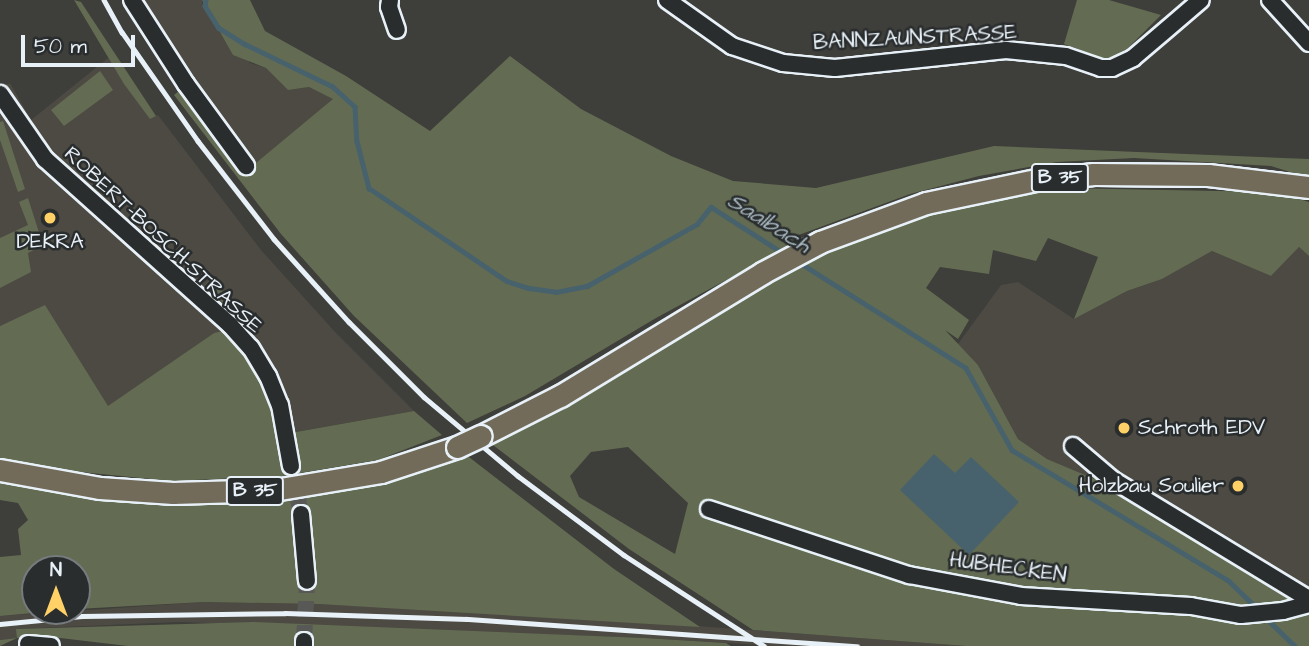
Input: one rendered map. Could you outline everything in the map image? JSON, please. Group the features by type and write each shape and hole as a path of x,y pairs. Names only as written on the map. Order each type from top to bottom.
{"main road":[{"name":"B 35","path":"0,470 100,488 173,493 274,490 381,472 457,447 481,436 560,396 762,273 820,242 926,202 1036,180 1082,175 1208,175 1309,187"}],"street":[{"path":"132,0 186,84 246,166"},
{"path":"390,0 389,7 397,30"},
{"name":"BANNZAUNSTRASSE","path":"667,0 732,46 783,64 835,68 1006,50 1066,56 1101,68 1112,68 1133,58 1201,0"},
{"path":"1270,0 1309,43"},
{"name":"ROBERT-BOSCH-STRASSE","path":"0,94 45,159 230,325 251,348 277,397 291,466"},
{"path":"1073,446 1113,480 1309,602"},
{"name":"HUBHECKEN","path":"709,509 909,575 1021,596 1191,606 1241,615 1283,611 1309,602"},
{"path":"301,514 307,581"},
{"path":"28,644 51,646"}],"shaded area":[{"path":"139,0 202,0 203,7 250,63 266,68 288,90 309,87 334,99 251,167"},
{"path":"108,58 150,118 158,115 261,250 336,333 414,411 278,435 223,332 214,333 108,407 45,306 0,326 0,89 10,83 31,120"},
{"path":"1299,247 1309,256 1309,607 1109,485 1047,459 1018,439 978,365 958,344 1001,285 1018,282 1074,319 1127,291 1162,279 1212,251 1271,276"},
{"path":"204,602 319,604 562,616 966,646 775,646 644,638 179,622 17,629 17,638 0,640 0,616 21,615 21,625 91,625 91,610"}],"green space":[{"path":"74,0 81,2 156,116 150,119 124,84"},
{"path":"202,0 250,0 265,31 346,76 430,131 510,56 581,109 671,156 733,181 816,188 994,146 1309,159 1309,178 1271,166 1134,158 1057,162 979,176 910,194 796,236 798,241 656,318 525,396 467,423 354,316 281,234 174,95 190,82 251,167 333,99 309,87 288,90 266,68 233,55"},
{"path":"1077,0 1109,0 1161,15 1127,49 1111,58 1102,58 1064,44"},
{"path":"100,71 113,90 64,126 51,110"},
{"path":"3,121 25,189 18,192 0,140 0,122"},
{"path":"1059,188 1275,192 1309,202 1309,256 1299,247 1271,276 1212,251 1162,279 1127,291 1074,319 1098,257 1048,238 1036,261 993,250 989,274 940,267 926,288 969,320 958,339 945,330 978,365 1018,439 1047,459 1109,485 1309,607 1309,646 966,646 753,630 629,549 489,442 828,251 916,215","holes":["628,447 688,503 675,554 579,497 570,476 591,452"]},
{"path":"28,198 43,245 28,253 31,272 0,288 0,238 28,225 19,202"},
{"path":"211,279 242,313 237,317 205,285"},
{"path":"45,305 108,406 214,333 223,331 251,362 275,413 279,435 414,411 442,435 378,460 282,476 171,481 71,471 0,458 0,326"},
{"path":"465,454 614,569 700,627 319,604 204,602 91,608 91,555 21,555 18,529 28,520 18,503 0,500 0,482 71,496 174,503 277,503 385,482"},
{"path":"21,555 21,614 0,616 0,557"},
{"path":"253,622 644,638 726,643 731,646 128,646 60,638 17,638 16,629"},
{"path":"17,638 0,646 0,640"}],"water":[{"path":"934,454 955,473 971,457 1019,502 969,555 900,490"}],"waterway":[{"name":"Saalbach","path":"206,0 205,6 219,28 245,44 332,86 355,107 357,141 369,188 507,281 556,292 587,286 697,224 711,207 783,253"},
{"name":"Saalbach","path":"797,261 966,368 1012,450 1229,581 1257,608"},
{"name":"Saalbach","path":"1265,617 1295,646"}],"tunnel":[{"path":"293,476 301,514"},
{"path":"304,641 307,581"}],"railway":[{"path":"104,0 122,32 198,141 274,239 349,322 424,397 518,476 624,555 764,646"},
{"path":"0,624 82,616 285,613 467,619 857,646"}],"place":[{"name":"DEKRA","path":"50,218"},
{"name":"Schroth EDV","path":"1124,428"},
{"name":"Holzbau Soulier","path":"1238,486"}]}
